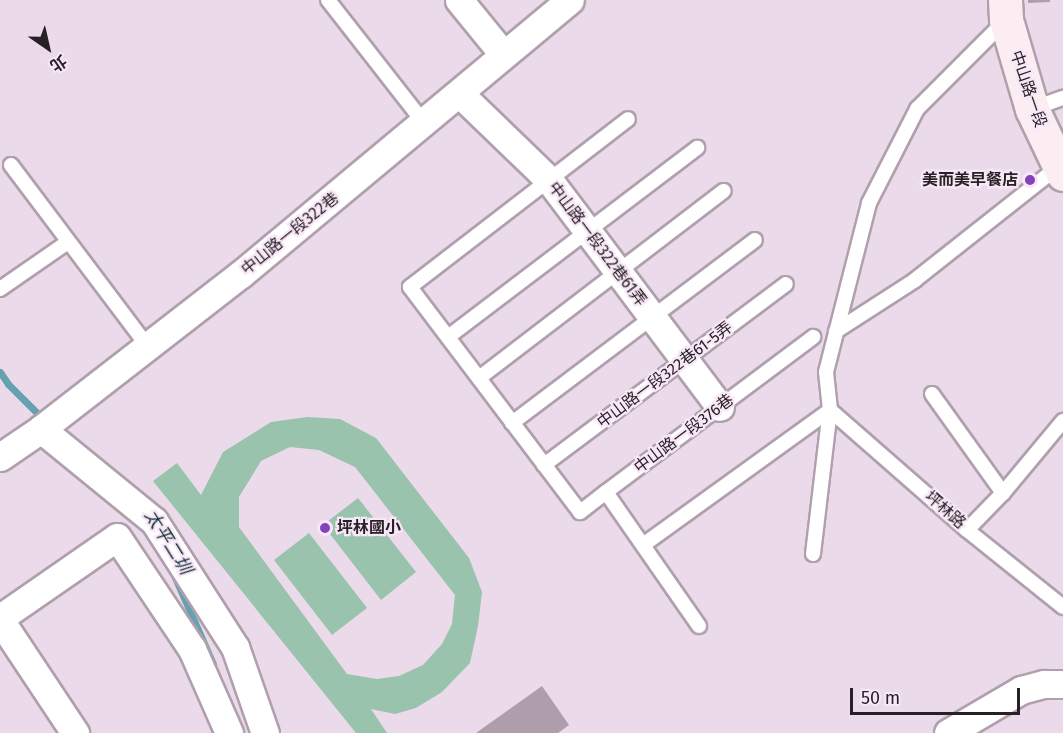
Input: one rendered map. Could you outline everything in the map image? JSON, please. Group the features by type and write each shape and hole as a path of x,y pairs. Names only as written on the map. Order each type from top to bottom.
{"main road":[{"name":"中山路一段","path":"1005,10 1032,109 1061,170"}],"street":[{"path":"459,0 503,54"},
{"name":"中山路一段322巷","path":"0,457 148,348 460,94 503,54 570,0"},
{"name":"中山路一段322巷61弄","path":"460,94 549,180 720,407"},
{"path":"41,429 154,521 236,647 265,733"},
{"path":"75,733 0,619 117,537 192,649 229,733"},
{"path":"948,733 1021,690 1044,684 1063,684"}],"lane":[{"path":"328,0 424,123"},
{"path":"813,554 830,410 826,372 869,203 917,110 1005,10"},
{"path":"1032,109 1063,98"},
{"path":"628,119 410,287 580,512 606,492 699,626"},
{"path":"448,337 697,148"},
{"path":"11,165 148,348"},
{"path":"836,331 915,280 1061,170"},
{"path":"479,378 724,191"},
{"path":"512,423 755,240"},
{"path":"0,290 68,242"},
{"name":"中山路一段322巷61-5弄","path":"544,465 786,284"},
{"name":"中山路一段376巷","path":"606,492 813,338"},
{"path":"932,394 1003,493"},
{"path":"643,545 830,410"},
{"name":"坪林路","path":"830,410 967,530 1062,605"},
{"path":"967,530 1003,493 1063,421"}],"green space":[{"path":"307,417 340,419 376,438 469,558 482,592 470,663 442,692 416,708 395,714 371,709 387,733 356,733 153,481 177,463 201,495 223,452 271,422","holes":["290,447 319,450 355,467 455,595 452,624 442,644 423,665 399,676 377,679 347,674 239,527 239,497 261,461"]},
{"path":"358,498 416,572 381,600 323,525"},
{"path":"309,533 367,608 332,635 274,560"}],"building":[{"path":"1028,0 1050,0 1050,2 1028,3"},
{"path":"542,686 569,725 558,733 476,733"}],"waterway":[{"name":"太平二圳","path":"0,372 8,384 44,420"},
{"name":"太平二圳","path":"174,575 213,664"}],"place":[{"name":"美而美早餐店","path":"1030,180"},
{"name":"坪林國小","path":"325,528"}]}
